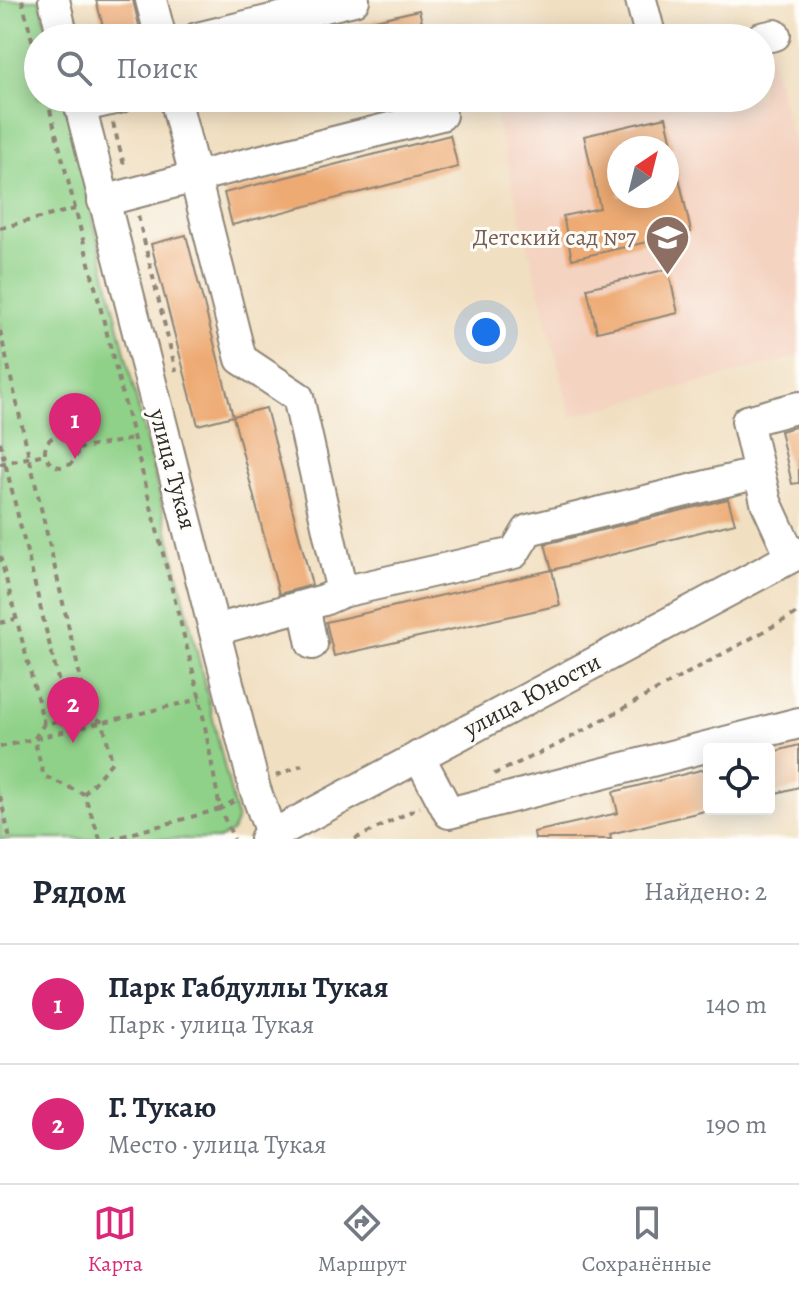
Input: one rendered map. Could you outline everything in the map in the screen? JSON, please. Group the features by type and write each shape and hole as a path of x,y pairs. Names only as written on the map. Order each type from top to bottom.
{"street":[{"path":"54,0 60,24"},
{"path":"151,0 157,24"},
{"path":"255,24 354,0"},
{"path":"641,0 647,24"},
{"name":"улица Тукая","path":"80,112 89,205 215,630 270,838"},
{"path":"179,112 241,359 298,397 342,592"},
{"path":"89,205 441,115"},
{"path":"795,555 766,502 747,421 799,407"},
{"path":"215,630 304,606 342,592 514,553 528,530 759,473"},
{"name":"улица Юности","path":"270,838 795,555"},
{"path":"304,606 312,644"},
{"path":"419,756 449,813 799,723"}],"path":[{"path":"22,0 28,24"},
{"path":"52,112 89,205 133,439 200,699 220,809 112,839"},
{"path":"0,228 89,205"},
{"path":"0,331 89,715"},
{"path":"59,435 71,438 77,449 74,461 64,467 52,464 45,454 48,442 59,435"},
{"path":"77,449 133,439"},
{"path":"0,442 68,720"},
{"path":"3,464 45,454"},
{"path":"0,556 44,724"},
{"path":"487,777 555,746 799,612"},
{"path":"0,623 15,619"},
{"path":"0,747 200,699"},
{"path":"100,839 84,794 44,776 34,739 44,724 89,715 103,722"},
{"path":"84,794 112,762 103,722"},
{"path":"0,796 10,839"},
{"path":"355,839 440,797"}],"shaded area":[{"name":"Детский сад №7","path":"775,71 799,166 799,357 571,416 495,115 507,112 775,112"}],"green space":[{"path":"0,0 40,0 46,24 24,24 24,112 67,112 237,819 232,832 218,839 0,839"}],"building":[{"path":"96,0 133,0 139,24 102,24"},
{"path":"419,10 422,24 358,24"},
{"path":"666,117 670,136 607,136 607,208 679,208 679,178 691,232 572,259 563,216 600,208 584,136"},
{"path":"450,135 458,167 232,225 224,193"},
{"path":"186,235 233,416 198,425 151,244"},
{"path":"668,269 678,313 597,332 587,288"},
{"path":"266,408 312,585 279,594 233,416"},
{"path":"799,426 799,483 792,484 780,431"},
{"path":"728,499 735,523 552,570 545,544"},
{"path":"552,570 560,605 334,656 326,622"},
{"path":"799,745 799,787 775,793 775,751"},
{"path":"703,770 703,811 610,834 611,839 535,839 534,832 618,813 613,792"}],"place":[{"name":"Детский сад №7","path":"667,276"},
{"name":"Парк Габдуллы Тукая","path":"75,459"},
{"name":"Г. Тукаю","path":"73,743"}]}
